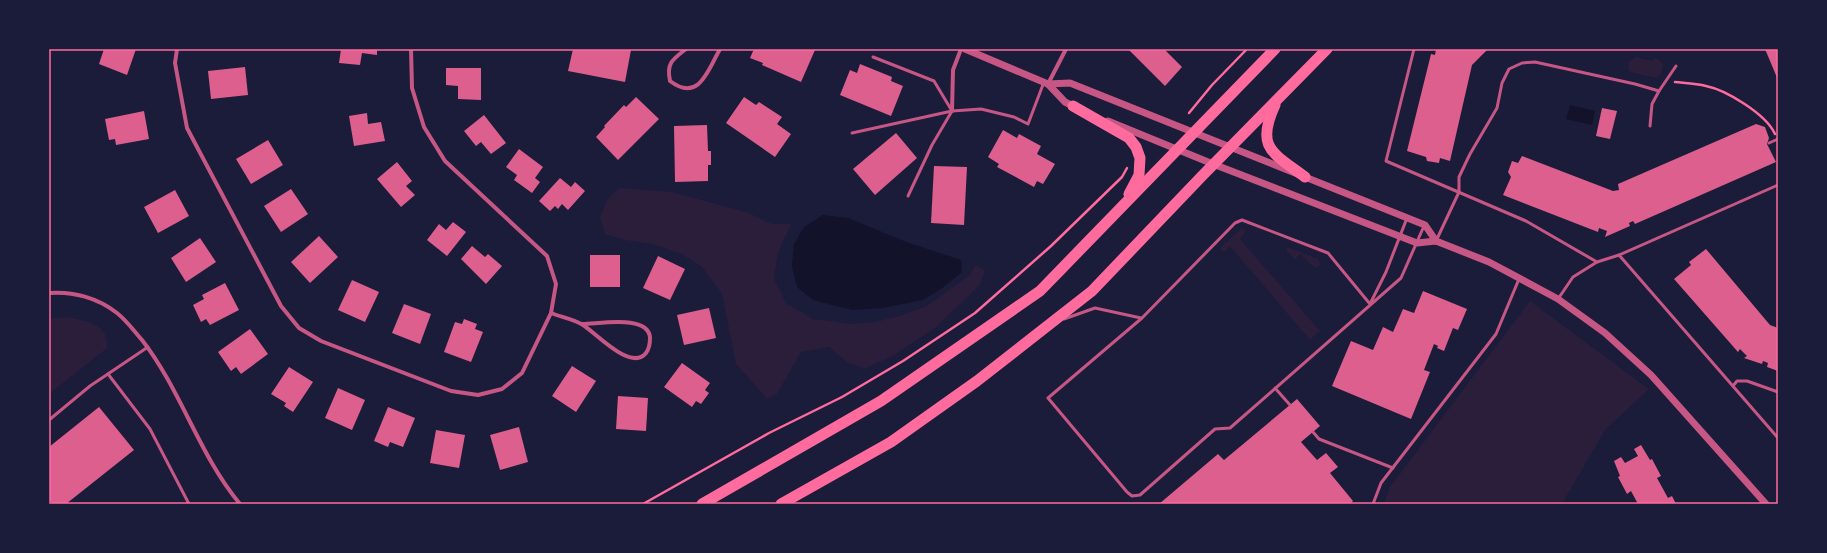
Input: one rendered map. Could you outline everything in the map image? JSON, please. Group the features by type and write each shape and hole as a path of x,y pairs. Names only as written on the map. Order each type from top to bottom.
{"highway":[{"path":"702,504 881,401 1040,291 1275,49"},
{"path":"781,504 891,442 977,381 1092,291 1229,147 1327,49"},
{"path":"1278,98 1268,122 1267,140 1269,149 1304,177"},
{"path":"1073,106 1129,138 1136,147 1140,158 1138,175 1121,208"}],"street":[{"path":"177,49 175,63 187,128 281,306 299,328 321,341 444,388 478,394 502,388 522,373 551,313 556,284 547,256 445,161 424,126 412,88 411,49"},
{"path":"686,49 672,59 668,71 670,81 684,89 693,88 701,84 720,49"},
{"path":"952,111 953,70 961,49"},
{"path":"965,49 1046,83 1065,102 1073,106 1213,164 1417,243 1436,241 1483,259 1558,299 1605,333 1652,375 1766,504"},
{"path":"1046,83 1066,49"},
{"path":"1046,83 1070,83 1425,225 1436,241"},
{"path":"49,293 71,293 88,297 108,306 127,321 157,360 216,470 228,490 240,504"},
{"path":"551,313 582,324 625,356 634,359 642,357 650,346 650,336 646,328 638,323 582,324"}],"lane":[{"path":"1414,49 1386,161 1526,221 1597,262"},
{"path":"873,57 934,81 952,111"},
{"path":"1436,241 1459,192 1459,177 1470,154 1497,108 1502,83 1509,69 1522,63 1535,62 1635,84 1659,91"},
{"path":"1650,126 1652,104 1676,66"},
{"path":"852,134 952,111 981,109 1014,117 1028,124 1046,83"},
{"path":"908,196 932,145 952,111"},
{"path":"1769,143 1778,139"},
{"path":"1558,299 1573,278 1597,262 1619,255 1778,185"},
{"path":"1370,304 1386,272 1407,218"},
{"path":"1370,304 1328,253 1242,220 1235,222 1142,318 1048,398 1127,492 1132,496 1140,494 1215,429 1230,428 1401,278 1425,225"},
{"path":"1619,255 1778,438"},
{"path":"1373,504 1381,483 1496,334 1520,278"},
{"path":"1051,324 1095,308 1142,318"},
{"path":"49,420 90,386 148,348"},
{"path":"108,374 150,429 189,504"},
{"path":"1733,386 1738,381 1747,381 1778,392"},
{"path":"1275,388 1290,404"},
{"path":"1313,432 1319,439 1393,468"}],"path":[{"path":"1189,113 1212,85 1247,49"},
{"path":"1667,81 1707,86 1724,93 1759,114 1773,130 1778,139"},
{"path":"643,504 769,433 842,398 903,361 975,313 1051,246 1122,176 1128,165"}],"shaded area":[{"path":"1636,57 1653,61 1655,58 1659,60 1663,64 1661,74 1656,78 1630,72 1628,68 1629,61"},
{"path":"1570,105 1595,111 1592,125 1566,119"},
{"path":"619,188 672,192 749,213 772,224 791,224 778,253 774,278 786,303 813,319 853,324 875,322 899,316 927,306 971,274 975,265 985,270 980,285 935,328 894,355 865,369 847,362 829,347 801,352 777,394 767,399 736,364 722,294 702,267 682,254 653,244 625,240 605,234 600,217 607,200"},
{"path":"823,215 848,218 909,243 961,260 962,272 941,289 923,300 882,308 852,310 813,300 797,287 792,266 794,244 804,227"},
{"path":"1242,228 1246,231 1240,239 1320,331 1310,340 1230,246 1225,251 1221,250 1221,247"},
{"path":"1287,247 1318,259 1321,265 1315,268 1301,254 1295,259 1286,250"},
{"path":"1530,301 1649,389 1605,430 1562,504 1384,504 1390,487"},
{"path":"66,317 88,322 100,328 105,333 107,348 49,394 49,319"}],"building":[{"path":"104,49 136,49 127,75 99,64"},
{"path":"341,49 377,49 377,55 362,53 360,65 339,63"},
{"path":"573,49 631,50 625,82 568,71"},
{"path":"754,49 815,50 801,82 762,65 763,63 750,58"},
{"path":"1128,49 1164,49 1182,67 1165,86"},
{"path":"1436,49 1488,49 1472,65 1450,161 1440,158 1439,163 1427,161 1426,157 1407,151 1431,54 1435,55"},
{"path":"1765,49 1778,49 1778,80"},
{"path":"860,64 892,77 891,81 903,86 891,116 840,95 850,70 857,73"},
{"path":"245,67 248,95 211,99 208,71"},
{"path":"446,68 481,68 481,100 458,99 458,86 446,85"},
{"path":"636,97 659,119 618,160 596,137 605,127 604,126 624,105 626,107"},
{"path":"744,97 756,105 759,102 782,117 777,124 791,134 775,157 726,123"},
{"path":"1602,108 1617,111 1610,139 1596,136"},
{"path":"144,111 149,139 116,145 115,139 109,140 105,119"},
{"path":"367,113 368,124 381,122 385,141 354,146 349,116"},
{"path":"484,115 506,143 491,154 481,142 476,146 464,131"},
{"path":"1756,124 1765,127 1769,138 1767,144 1776,162 1635,224 1633,221 1629,223 1630,226 1605,237 1607,231 1599,228 1598,232 1503,195 1511,177 1508,172 1512,161 1518,163 1522,156 1613,191 1619,190 1618,184"},
{"path":"707,125 708,151 711,151 711,165 708,165 708,181 675,182 674,126"},
{"path":"1003,130 1017,138 1019,134 1041,146 1037,154 1055,164 1043,184 1037,181 1034,187 997,167 999,164 988,157"},
{"path":"896,133 917,158 875,195 853,169"},
{"path":"268,140 283,165 251,184 236,159"},
{"path":"519,149 543,167 535,178 540,182 532,193 514,180 517,175 506,167"},
{"path":"397,162 412,181 406,186 415,195 401,207 377,179"},
{"path":"934,166 967,167 964,225 931,223"},
{"path":"560,178 571,187 575,182 585,191 568,210 562,204 558,209 555,206 550,211 539,201"},
{"path":"291,189 308,214 281,232 264,206"},
{"path":"175,190 189,216 158,233 144,207"},
{"path":"453,222 466,232 447,256 427,240 439,224 446,230"},
{"path":"319,236 338,257 310,283 291,262"},
{"path":"200,238 216,262 186,282 171,258"},
{"path":"472,246 485,257 488,254 502,266 486,284 461,259"},
{"path":"1706,249 1770,325 1778,328 1778,371 1767,367 1768,363 1763,361 1762,364 1744,358 1747,356 1740,349 1738,352 1674,279 1691,265 1689,262"},
{"path":"590,255 620,255 620,287 590,287"},
{"path":"658,256 685,269 670,300 643,288"},
{"path":"352,280 379,292 365,322 338,310"},
{"path":"225,283 239,310 210,325 206,319 201,322 193,305 204,299 202,295"},
{"path":"1423,291 1467,309 1458,330 1453,328 1444,351 1437,348 1438,346 1434,344 1424,370 1430,372 1411,419 1332,386 1351,341 1373,350 1383,327 1393,332 1403,309 1414,313"},
{"path":"404,304 431,314 420,344 392,333"},
{"path":"709,308 716,338 684,345 677,315"},
{"path":"464,319 477,324 475,329 483,332 471,362 444,352 455,322 462,324"},
{"path":"250,329 268,354 241,374 236,367 231,371 218,352"},
{"path":"682,363 710,383 705,390 709,393 701,404 696,401 692,407 664,387"},
{"path":"572,366 596,381 576,412 552,396"},
{"path":"289,367 313,382 293,412 284,406 286,403 271,394"},
{"path":"338,388 365,400 352,430 325,418"},
{"path":"618,396 648,398 646,431 616,429"},
{"path":"1297,399 1320,426 1301,442 1317,460 1326,453 1338,467 1330,473 1353,501 1350,504 1159,504 1218,454 1224,460"},
{"path":"99,407 134,450 66,504 53,504 50,501 49,502 49,447"},
{"path":"388,407 415,418 403,447 390,442 388,447 374,441"},
{"path":"519,427 528,462 500,470 490,435"},
{"path":"436,430 465,435 459,468 430,463"},
{"path":"1641,445 1650,460 1652,459 1661,476 1657,478 1668,498 1672,496 1676,504 1638,504 1631,491 1627,494 1618,477 1620,476 1614,461 1621,457 1625,463 1638,456 1634,449"}]}
